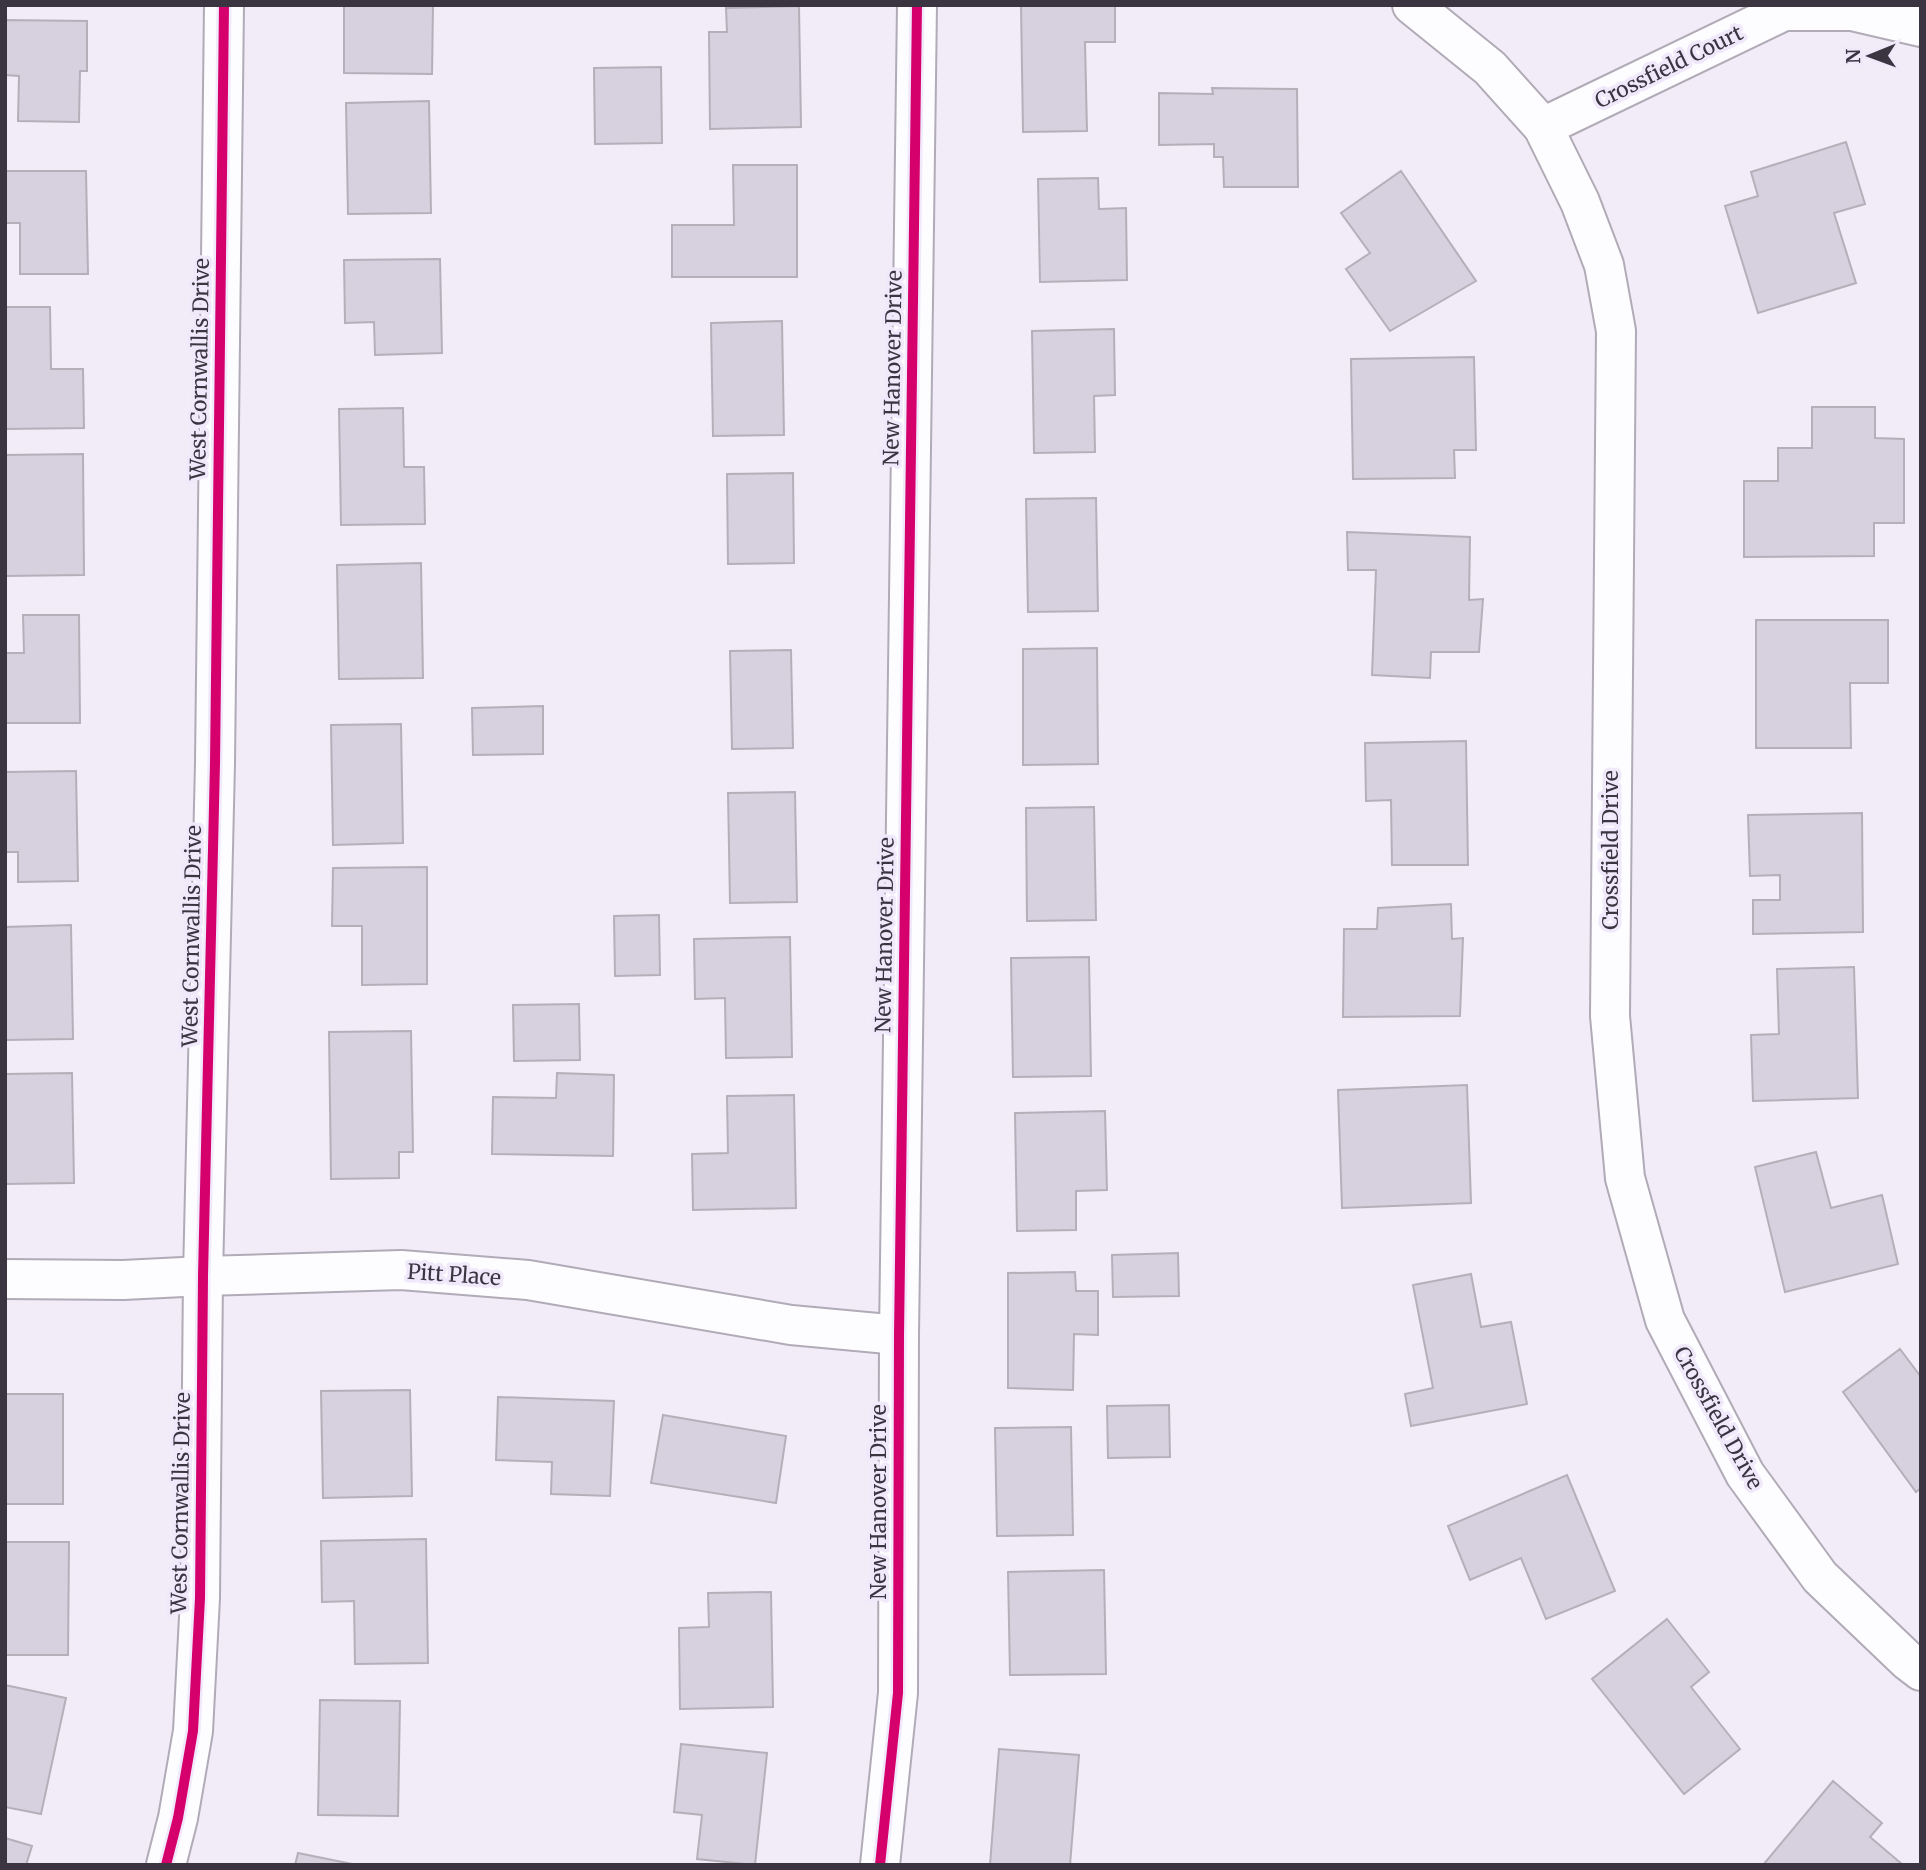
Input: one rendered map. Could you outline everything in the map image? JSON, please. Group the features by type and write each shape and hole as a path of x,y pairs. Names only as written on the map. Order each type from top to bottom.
{"street":[{"name":"West Cornwallis Drive","path":"166,1865 178,1818 193,1731 200,1598 203,1276 215,763 224,5"},
{"name":"New Hanover Drive","path":"880,1865 898,1693 899,1335 917,5"},
{"name":"Crossfield Drive","path":"1412,5 1490,68 1543,127 1580,202 1604,265 1616,331 1610,1016 1625,1178 1665,1320 1745,1474 1820,1577 1921,1671"},
{"name":"Crossfield Court","path":"1543,127 1784,11 1852,11 1921,27"},
{"name":"Pitt Place","path":"5,1279 123,1280 401,1270 528,1280 792,1325 899,1335"}],"building":[{"path":"344,5 433,5 432,74 344,73"},
{"path":"1021,5 1115,5 1115,42 1085,42 1087,131 1023,132"},
{"path":"799,6 801,127 710,129 709,32 727,32 726,8"},
{"path":"5,20 87,21 87,71 80,71 79,122 18,121 19,76 5,75"},
{"path":"661,67 662,143 595,144 594,68"},
{"path":"1212,88 1297,89 1298,187 1224,187 1223,157 1214,157 1214,144 1159,145 1159,93 1213,94"},
{"path":"429,101 431,213 348,214 346,103"},
{"path":"1846,142 1865,204 1834,213 1856,283 1758,313 1725,206 1758,196 1751,172"},
{"path":"733,165 797,165 797,277 672,277 672,225 734,225"},
{"path":"5,171 86,171 88,274 20,274 20,223 5,223"},
{"path":"1401,171 1476,281 1390,331 1346,269 1370,253 1341,213"},
{"path":"1098,178 1099,209 1126,208 1127,280 1040,282 1038,179"},
{"path":"440,259 442,353 375,355 374,322 345,323 344,260"},
{"path":"5,307 50,307 51,369 83,369 84,428 5,429"},
{"path":"782,321 784,435 713,436 711,323"},
{"path":"1114,329 1115,395 1094,396 1095,452 1034,453 1032,331"},
{"path":"1474,357 1476,450 1454,450 1455,478 1353,479 1351,359"},
{"path":"1812,407 1875,407 1875,438 1904,439 1904,523 1874,523 1874,556 1744,557 1744,481 1778,481 1778,448 1812,448"},
{"path":"403,408 404,467 424,467 425,524 341,525 339,409"},
{"path":"83,454 84,575 5,576 5,455"},
{"path":"793,473 794,563 728,564 727,474"},
{"path":"1096,498 1098,611 1028,612 1026,499"},
{"path":"1347,532 1470,537 1469,600 1483,599 1479,652 1431,652 1430,678 1372,675 1376,570 1348,570"},
{"path":"421,563 423,678 339,679 337,565"},
{"path":"23,615 79,615 80,723 5,723 5,653 24,653"},
{"path":"1756,620 1888,620 1888,683 1850,683 1851,748 1756,748"},
{"path":"1097,648 1098,764 1023,765 1023,649"},
{"path":"791,650 793,748 732,749 730,651"},
{"path":"543,706 543,754 473,755 472,708"},
{"path":"401,724 403,843 333,845 331,725"},
{"path":"1466,741 1468,865 1392,865 1391,800 1366,801 1365,743"},
{"path":"76,771 78,881 18,882 18,852 5,852 5,772"},
{"path":"795,792 797,902 730,903 728,793"},
{"path":"1094,807 1096,920 1027,921 1026,808"},
{"path":"1862,813 1863,932 1753,934 1753,900 1780,900 1780,875 1750,876 1748,815"},
{"path":"427,867 427,984 362,985 362,926 332,926 333,868"},
{"path":"1451,904 1452,939 1463,938 1460,1016 1343,1017 1344,929 1377,929 1378,908"},
{"path":"659,915 660,975 615,976 614,916"},
{"path":"71,925 73,1039 5,1040 5,927"},
{"path":"790,937 792,1057 726,1058 725,998 695,999 694,939"},
{"path":"1089,957 1091,1076 1013,1077 1011,958"},
{"path":"1854,967 1858,1098 1753,1101 1751,1035 1779,1034 1777,969"},
{"path":"579,1004 580,1060 514,1061 513,1005"},
{"path":"411,1031 413,1152 399,1152 399,1178 331,1179 329,1032"},
{"path":"72,1073 74,1183 5,1184 5,1074"},
{"path":"557,1073 614,1075 613,1156 492,1154 493,1097 556,1098"},
{"path":"1467,1085 1471,1203 1342,1208 1338,1090"},
{"path":"794,1095 796,1208 693,1210 692,1154 728,1153 727,1096"},
{"path":"1105,1111 1107,1190 1076,1191 1076,1230 1017,1231 1015,1113"},
{"path":"1816,1152 1831,1208 1882,1195 1898,1264 1785,1292 1755,1167"},
{"path":"1178,1253 1179,1296 1113,1297 1112,1255"},
{"path":"1075,1272 1076,1291 1098,1291 1098,1335 1074,1334 1073,1390 1008,1388 1008,1273"},
{"path":"1471,1274 1481,1327 1511,1322 1527,1404 1411,1426 1405,1394 1433,1388 1413,1285"},
{"path":"1900,1349 1921,1377 1921,1488 1916,1492 1843,1392"},
{"path":"410,1390 412,1496 323,1498 321,1391"},
{"path":"5,1394 63,1394 63,1504 5,1504"},
{"path":"498,1397 614,1401 610,1496 551,1494 552,1462 496,1460"},
{"path":"1169,1405 1170,1457 1108,1458 1107,1406"},
{"path":"663,1415 786,1436 776,1503 651,1483"},
{"path":"1071,1427 1073,1535 997,1536 995,1428"},
{"path":"1567,1475 1615,1591 1546,1619 1521,1558 1470,1580 1448,1526"},
{"path":"426,1539 428,1663 355,1664 354,1601 322,1602 321,1541"},
{"path":"5,1542 69,1542 68,1655 5,1655"},
{"path":"1104,1570 1106,1674 1010,1675 1008,1572"},
{"path":"771,1592 773,1707 680,1709 679,1628 709,1627 708,1593"},
{"path":"1667,1619 1709,1672 1691,1687 1740,1749 1684,1794 1592,1679"},
{"path":"5,1685 66,1698 41,1814 5,1807"},
{"path":"320,1700 400,1701 398,1816 318,1815"},
{"path":"681,1744 767,1753 755,1865 697,1859 702,1815 674,1812"},
{"path":"999,1749 1079,1755 1070,1865 990,1865"},
{"path":"1833,1781 1882,1823 1870,1837 1903,1865 1763,1865"},
{"path":"5,1838 32,1846 26,1865 5,1865"},
{"path":"298,1853 357,1865 295,1865"}],"cycle path":[{"path":"166,1865 178,1818 193,1731 200,1598 203,1276 215,763 224,5"},
{"path":"880,1865 898,1693 899,1335 917,5"}]}
